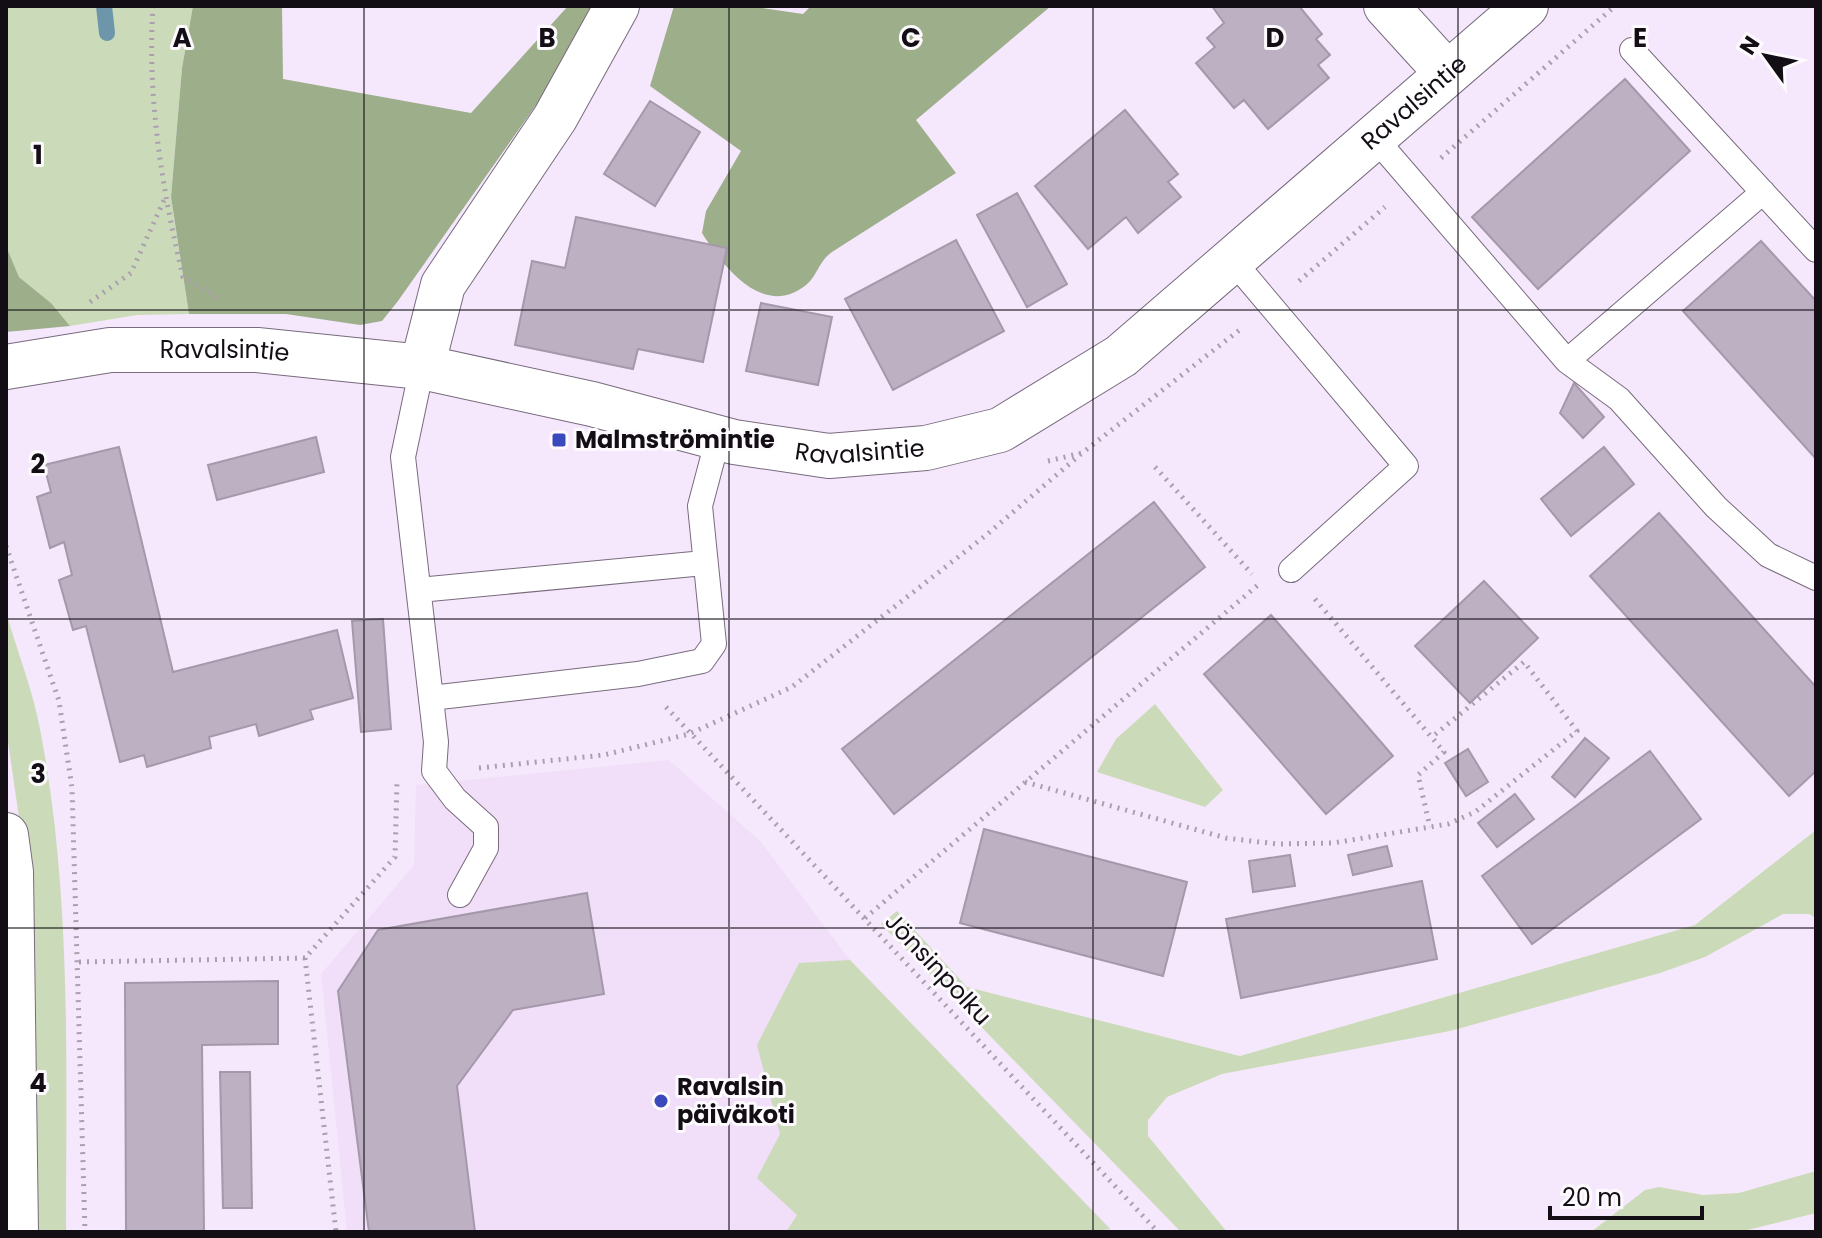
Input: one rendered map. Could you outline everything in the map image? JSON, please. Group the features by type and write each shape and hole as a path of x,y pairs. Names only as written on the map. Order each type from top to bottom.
{"street":[{"path":"422,367 443,285 555,118 617,6"},
{"path":"1386,6 1447,73"},
{"name":"Ravalsintie","path":"6,367 110,350 257,350 422,367 592,404 718,438 829,456 926,448 1000,430 1121,356 1526,6"},
{"path":"6,835 11,872 16,1232"}],"lane":[{"path":"1632,50 1816,250"},
{"path":"1374,137 1567,361 1619,399 1716,507 1768,555 1816,578"},
{"path":"1567,361 1763,192"},
{"path":"1233,261 1406,466 1291,570"},
{"path":"422,367 403,457 431,698 434,771 455,799 486,827 486,848 460,895"},
{"path":"431,698 638,674 702,661 714,644 700,506 718,438"},
{"path":"419,590 704,563"}],"path":[{"path":"153,6 152,79 165,199 183,277 227,303"},
{"path":"79,962 305,958 395,857 395,783 406,773 540,764 604,755 689,734 792,687 1270,306 1615,6"},
{"path":"79,309 131,273 165,199"},
{"path":"1036,464 1082,453"},
{"path":"1155,467 1260,584"},
{"path":"6,546 59,701 72,788 85,1232"},
{"path":"865,918 1260,584 1291,570 1444,752 1418,775 1430,827"},
{"path":"1025,782 1226,838 1264,843 1333,843 1430,827 1475,812 1577,731 1524,662 1432,737"},
{"name":"Jönsinpolku","path":"689,734 1158,1232"},
{"path":"305,958 336,1232"}],"shaded area":[{"name":"Ravalsin päiväkoti","path":"669,760 761,842 850,960 1111,1229 1089,1232 347,1232 321,974 414,865 416,785"}],"green space":[{"path":"6,6 193,6 182,68 171,197 189,314 137,315 70,326 51,303 19,277 6,246"},
{"path":"193,6 282,6 283,79 471,113 568,6 595,6 572,54 398,301 382,321 360,325 286,314 189,314 171,197 182,68"},
{"path":"674,6 749,6 803,14 811,6 1051,6 916,120 956,173 832,252 806,285 790,294 774,296 759,292 732,273 702,233 706,211 741,151 650,86"},
{"path":"6,246 19,277 51,303 70,326 6,332"},
{"path":"6,612 37,714 58,853 65,980 66,1232 34,1232 26,866 6,728"},
{"path":"1155,704 1223,790 1205,807 1097,772 1116,739"},
{"path":"1816,830 1816,918 1809,914 1783,914 1705,957 1660,973 1450,1031 1222,1074 1167,1097 1148,1120 1148,1136 1227,1232 1181,1232 881,924 897,911 967,987 1240,1056 1695,925"},
{"path":"850,960 1111,1229 1089,1232 786,1232 797,1215 757,1178 780,1134 757,1045 799,963"},
{"path":"1816,1171 1816,1213 1739,1232 1591,1232 1645,1190 1659,1187 1703,1195 1739,1193"}],"building":[{"path":"1212,6 1299,6 1322,34 1316,39 1330,55 1318,65 1329,78 1268,129 1244,100 1234,108 1196,63 1215,47 1207,38 1224,23"},
{"path":"1625,79 1690,151 1538,289 1472,217"},
{"path":"650,101 700,132 655,206 604,174"},
{"path":"1125,110 1178,174 1168,182 1181,197 1138,233 1126,217 1088,249 1035,186"},
{"path":"1017,193 1067,284 1027,307 977,215"},
{"path":"576,217 727,248 703,362 638,349 633,369 515,345 532,261 565,268"},
{"path":"956,240 1004,331 893,390 845,299"},
{"path":"1761,241 1816,301 1816,459 1683,311"},
{"path":"761,303 832,317 818,385 746,371"},
{"path":"1574,383 1604,417 1583,438 1560,413"},
{"path":"316,437 324,472 217,500 208,465"},
{"path":"119,447 173,672 337,630 353,698 310,710 313,719 259,736 256,724 209,737 211,748 147,767 144,755 120,762 86,626 73,630 59,580 72,575 64,542 50,548 37,497 51,492 44,465"},
{"path":"1604,447 1634,484 1571,536 1541,499"},
{"path":"1154,502 1205,567 894,814 842,749"},
{"path":"1659,513 1816,687 1816,771 1789,796 1590,576"},
{"path":"1484,581 1538,638 1470,703 1415,646"},
{"path":"1271,615 1393,756 1326,814 1204,674"},
{"path":"383,619 391,729 361,732 352,621"},
{"path":"1585,738 1609,758 1575,797 1552,777"},
{"path":"1468,749 1488,782 1466,796 1445,763"},
{"path":"1650,751 1701,819 1532,944 1482,876"},
{"path":"1515,794 1534,819 1497,847 1478,823"},
{"path":"984,829 1187,882 1163,976 960,923"},
{"path":"1387,846 1392,866 1353,875 1348,855"},
{"path":"1290,855 1295,886 1253,892 1249,861"},
{"path":"1422,881 1437,959 1241,998 1226,919"},
{"path":"587,893 604,994 513,1010 457,1086 475,1232 369,1232 338,991 378,930"},
{"path":"278,981 278,1044 202,1045 204,1232 126,1232 125,983"},
{"path":"220,1072 250,1072 252,1208 223,1208"}],"waterway":[{"path":"104,6 107,33"}],"place":[{"name":"Malmströmintie","path":"559,440"},
{"name":"Ravalsin päiväkoti","path":"661,1101"}]}
